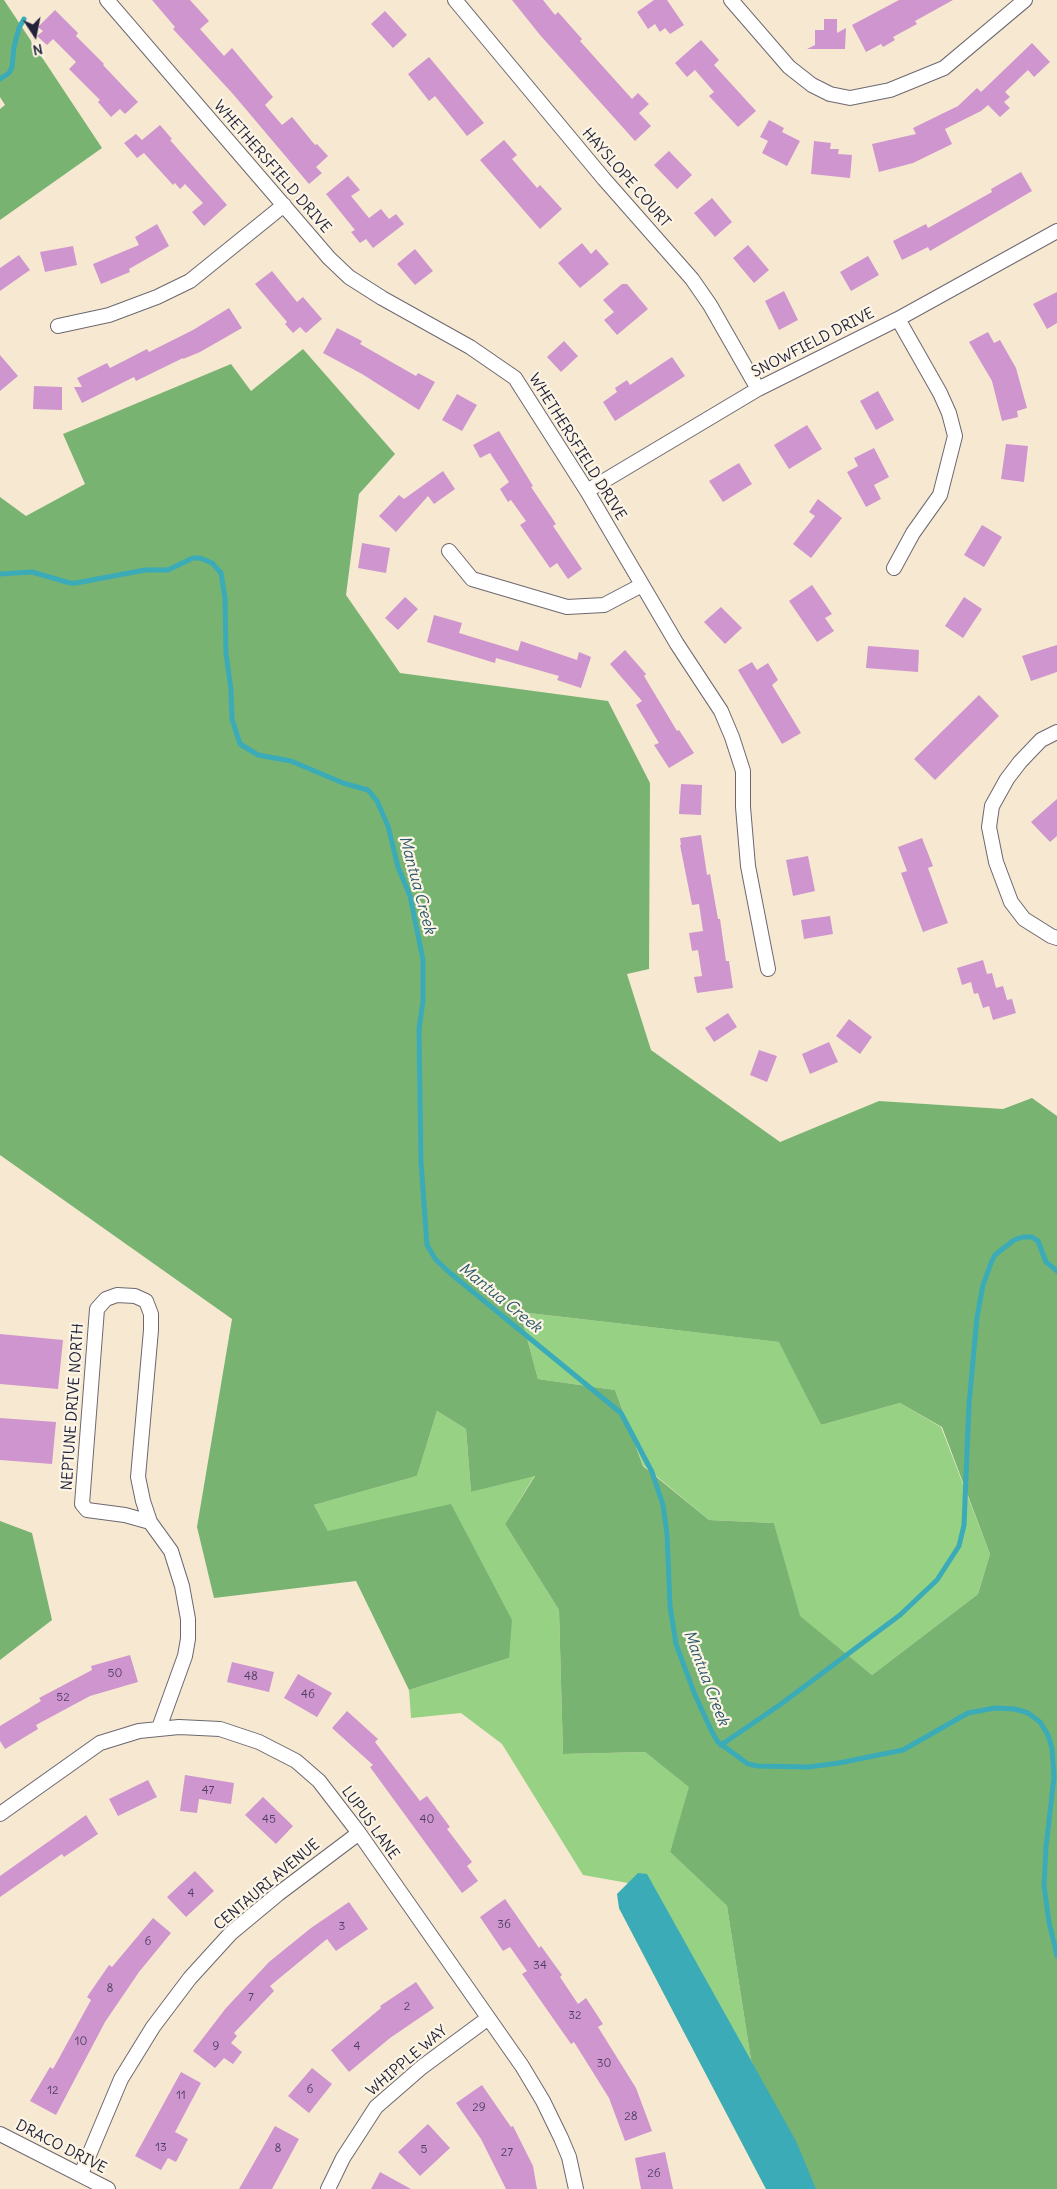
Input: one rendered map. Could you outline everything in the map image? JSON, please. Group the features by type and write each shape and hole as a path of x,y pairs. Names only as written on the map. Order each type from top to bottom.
{"street":[{"name":"WHETHERSFIELD DRIVE","path":"107,0 329,258 349,277 382,298 470,347 515,378 587,491 677,644 721,711 743,771 743,807 748,866 768,969"},
{"name":"HAYSLOPE COURT","path":"454,0 604,179 692,280 710,305 758,389"},
{"path":"731,0 789,67 812,85 830,94 850,98 890,90 944,68 1026,0"},
{"path":"58,326 109,315 190,282 284,205"},
{"name":"SNOWFIELD DRIVE","path":"587,491 758,389 898,319 1057,231"},
{"path":"894,568 913,534 940,495 956,436 949,412 940,393 898,319"},
{"path":"449,551 472,579 567,607 604,605 642,585"},
{"path":"1057,732 1041,740 1007,779 992,806 989,827 996,862 1011,902 1024,919 1057,938"},
{"name":"NEPTUNE DRIVE NORTH","path":"150,1522 125,1514 87,1510 82,1504 96,1309 106,1298 117,1295 135,1296 146,1301 151,1314 152,1330 138,1477 150,1522 171,1551 182,1586 188,1619 188,1639 185,1656 159,1728"},
{"name":"LUPUS LANE","path":"0,1814 100,1744 138,1731 159,1728 200,1727 220,1729 240,1734 278,1750 296,1761 319,1781 359,1833 487,2019 522,2066 546,2107 569,2157 576,2189"},
{"name":"CENTAURI AVENUE","path":"81,2174 121,2079 153,2027 190,1978 231,1933 278,1894 359,1833"},
{"name":"WHIPPLE WAY","path":"328,2189 343,2158 376,2107 422,2067 487,2019"},
{"name":"DRACO DRIVE","path":"0,2134 108,2189"}],"green space":[{"path":"0,0 4,0 102,148 0,220 0,109 5,105 0,97"},
{"path":"303,349 395,454 359,494 346,595 400,673 608,701 650,783 649,969 627,974 651,1050 780,1142 879,1101 1003,1109 1032,1098 1057,1116 1057,2189 797,2189 751,2060 727,1906 670,1852 689,1787 645,1752 563,1754 559,1610 505,1524 535,1476 471,1492 466,1429 437,1411 417,1476 314,1505 328,1531 451,1504 512,1620 509,1658 409,1690 356,1581 214,1598 197,1527 232,1319 0,1155 0,497 26,516 85,484 63,434 231,364 251,391","holes":["520,1312 779,1342 821,1425 900,1403 942,1427 990,1554 978,1594 872,1675 800,1616 774,1523 709,1520 643,1466 615,1390 538,1379"]},
{"path":"520,1312 780,1342 821,1425 900,1403 941,1427 990,1554 978,1594 872,1675 799,1616 774,1523 709,1520 643,1465 615,1390 538,1379"},
{"path":"437,1411 466,1429 471,1492 535,1475 505,1524 559,1610 563,1754 645,1752 690,1787 670,1852 727,1906 751,2060 766,2189 619,1908 628,1883 583,1875 502,1744 461,1713 411,1718 409,1690 509,1658 328,1531 314,1505 417,1476"},
{"path":"0,1521 32,1533 52,1620 0,1660"}],"water":[{"path":"638,1873 647,1874 796,2141 816,2189 766,2189 619,1908 617,1894"}],"building":[{"path":"152,0 190,0 209,21 200,29 224,56 232,48 273,97 265,105 282,125 292,117 315,145 317,144 328,156 316,167 322,173 309,184 233,94 173,29 175,27"},
{"path":"512,0 543,0 555,15 558,12 582,39 580,41 632,99 638,93 649,104 639,113 651,126 635,141 540,35"},
{"path":"654,0 667,0 684,25 670,34 665,28 660,32 655,24 648,29 637,12"},
{"path":"899,0 953,0 915,21 917,24 893,37 895,40 883,47 881,44 866,52 852,25"},
{"path":"55,10 78,33 76,36 138,102 125,114 120,109 111,117 98,102 100,100 69,69 76,62 53,39 47,45 37,36 43,31 38,27"},
{"path":"385,11 407,35 393,48 371,24"},
{"path":"824,19 837,19 837,33 846,28 845,49 807,49 815,45 815,30 824,30"},
{"path":"701,40 719,60 714,65 756,111 738,127 709,96 714,92 695,70 687,77 675,63"},
{"path":"1032,43 1050,62 1034,77 1028,70 1005,92 1010,97 1004,102 1010,108 1000,117 988,105 981,111 945,129 952,144 913,163 879,172 872,144 916,134 913,128 958,106 977,88 981,92"},
{"path":"429,57 484,123 467,136 435,96 429,101 408,74"},
{"path":"769,120 784,128 782,132 800,141 787,166 762,153 768,141 760,137"},
{"path":"160,125 172,139 170,140 227,205 204,226 192,212 203,203 185,184 180,189 175,183 173,185 144,153 137,158 124,143 136,134 142,140"},
{"path":"504,140 517,155 512,159 537,188 540,185 562,209 540,229 480,160"},
{"path":"814,141 831,143 830,149 839,149 838,154 852,155 850,178 811,174"},
{"path":"669,151 692,175 677,189 654,165"},
{"path":"1021,172 1032,191 930,251 928,247 902,260 893,241 926,224 928,228 992,192 991,189"},
{"path":"348,176 360,190 351,196 369,218 381,209 389,219 396,214 404,224 373,248 366,239 360,243 351,232 355,230 326,194"},
{"path":"712,198 732,222 715,237 694,213"},
{"path":"157,224 169,246 129,269 130,272 101,284 93,264 139,245 135,237"},
{"path":"582,243 591,254 596,249 609,264 580,288 558,263"},
{"path":"748,245 769,270 754,283 733,258"},
{"path":"73,246 77,265 45,272 40,252"},
{"path":"415,249 433,271 415,285 397,264"},
{"path":"19,255 30,270 0,291 0,268"},
{"path":"868,256 879,275 851,291 840,272"},
{"path":"272,271 297,302 303,297 322,319 306,333 300,327 293,333 285,324 287,322 255,284"},
{"path":"622,284 627,284 648,309 617,335 604,320 614,312 603,300"},
{"path":"784,291 798,320 779,330 765,301"},
{"path":"1057,292 1057,323 1047,329 1033,304"},
{"path":"229,308 242,328 200,352 183,358 136,381 134,377 82,403 74,387 82,387 77,378 107,363 110,368 147,349 149,352 193,330"},
{"path":"337,328 362,341 360,344 416,376 418,373 435,382 419,410 362,374 323,353"},
{"path":"988,332 994,343 1000,340 1016,368 1027,408 1017,411 1018,417 1002,421 992,381 969,342"},
{"path":"564,341 578,356 561,372 547,357"},
{"path":"0,355 18,376 0,391"},
{"path":"672,357 685,376 615,421 603,402 617,392 615,388 627,380 630,385"},
{"path":"34,386 62,387 62,410 33,409"},
{"path":"878,391 894,420 876,430 860,401"},
{"path":"457,394 477,405 462,431 442,420"},
{"path":"807,425 822,449 789,469 774,445"},
{"path":"499,431 533,486 531,487 556,524 553,526 582,569 568,579 557,563 550,568 520,525 526,521 511,500 508,502 500,489 509,482 490,453 480,458 473,445"},
{"path":"1006,444 1028,446 1024,482 1001,479"},
{"path":"874,448 889,477 874,485 881,499 866,507 847,472 858,466 854,458"},
{"path":"739,463 752,484 723,502 709,481"},
{"path":"443,471 455,489 434,504 428,496 396,532 379,516 399,495 404,499"},
{"path":"818,499 842,518 811,558 793,544 815,516 809,512"},
{"path":"982,525 1002,537 984,567 964,555"},
{"path":"362,543 390,548 386,573 358,568"},
{"path":"812,585 832,614 825,618 834,631 817,642 789,601"},
{"path":"405,597 418,609 398,630 385,618"},
{"path":"964,597 982,609 963,638 945,626"},
{"path":"721,607 742,628 725,644 704,622"},
{"path":"434,615 462,623 459,633 518,651 521,641 577,660 579,652 591,657 581,688 557,680 559,676 496,658 495,663 427,642"},
{"path":"1057,645 1057,672 1031,681 1022,656"},
{"path":"868,646 919,650 918,672 866,668"},
{"path":"625,650 646,674 644,676 677,731 679,730 694,753 669,768 654,745 659,743 636,705 642,701 610,664"},
{"path":"752,662 757,670 768,663 778,680 772,685 801,733 782,744 738,670"},
{"path":"979,695 999,716 935,780 914,759"},
{"path":"681,784 702,785 701,815 679,814"},
{"path":"1057,799 1057,836 1050,842 1031,822"},
{"path":"701,835 707,875 710,874 718,919 720,919 726,961 729,961 733,988 697,993 694,977 702,976 698,950 692,951 689,933 703,931 699,904 692,905 680,838"},
{"path":"922,838 933,866 928,868 948,923 923,932 901,873 907,871 898,847"},
{"path":"808,856 815,891 793,896 786,860"},
{"path":"830,916 833,934 804,939 801,920"},
{"path":"983,960 987,974 992,973 996,988 1003,986 1007,1000 1012,999 1016,1013 993,1020 989,1006 983,1008 978,993 974,994 971,982 962,985 957,968"},
{"path":"728,1013 737,1027 714,1042 705,1028"},
{"path":"849,1019 872,1037 860,1054 836,1036"},
{"path":"829,1042 838,1062 810,1074 802,1054"},
{"path":"759,1050 777,1056 767,1082 750,1075"},
{"path":"0,1334 63,1340 58,1389 0,1384"},
{"path":"0,1418 56,1422 52,1464 0,1460"},
{"path":"130,1655 138,1682 90,1696 36,1725 38,1729 5,1749 0,1741 0,1726 41,1701 39,1698 92,1670 91,1666"},
{"path":"232,1662 274,1672 269,1692 227,1682"},
{"path":"298,1674 332,1693 317,1717 284,1698"},
{"path":"347,1711 378,1739 375,1742 420,1801 427,1796 450,1827 447,1829 472,1862 467,1866 478,1881 462,1893 370,1767 373,1765 332,1728"},
{"path":"185,1775 234,1783 231,1804 199,1799 197,1813 180,1811"},
{"path":"148,1780 157,1797 118,1816 109,1799"},
{"path":"263,1797 293,1826 276,1844 245,1815"},
{"path":"86,1815 98,1834 64,1857 62,1854 0,1897 0,1876"},
{"path":"195,1871 214,1891 186,1917 167,1897"},
{"path":"505,1899 539,1948 541,1946 562,1975 560,1977 578,2004 586,1998 603,2024 598,2027 636,2088 652,2131 625,2141 609,2098 574,2042 571,2044 522,1974 527,1971 510,1947 503,1951 480,1917"},
{"path":"349,1902 368,1929 336,1951 327,1939 270,1986 274,1991 234,2033 237,2036 231,2043 242,2052 233,2064 224,2058 215,2068 193,2051 226,2008 269,1962 311,1928"},
{"path":"153,1918 171,1933 139,1972 105,2022 56,2115 30,2101 50,2067 53,2069 91,2000 87,1997 109,1965 112,1967"},
{"path":"416,1982 434,2008 390,2038 349,2072 331,2050 381,2008 380,2006"},
{"path":"312,2068 332,2084 309,2113 288,2096"},
{"path":"181,2072 201,2083 175,2132 188,2139 176,2162 168,2158 161,2170 135,2156"},
{"path":"482,2085 511,2127 513,2126 533,2166 537,2189 506,2189 481,2139 456,2103"},
{"path":"428,2124 450,2148 420,2176 398,2152"},
{"path":"275,2126 299,2139 272,2189 239,2189"},
{"path":"665,2152 673,2189 641,2189 635,2158"},
{"path":"380,2172 411,2189 371,2189"}],"waterway":[{"path":"0,79 9,73 12,67 14,47 19,28 24,19"},
{"name":"Mantua Creek","path":"0,574 32,572 76,583 145,570 168,570 193,558 200,558 212,563 221,573 225,598 226,653 231,690 232,719 240,744 258,755 291,761 343,783 368,790 377,801 388,826 398,867 410,896 423,960 423,1001 419,1029 421,1162 427,1245 436,1260 450,1273 621,1413 652,1472 663,1505 667,1534 670,1606 676,1644 695,1695 718,1742 748,1764 808,1767 839,1763 903,1750 968,1713 995,1708 1015,1709 1028,1713 1040,1722 1048,1735 1052,1748 1054,1777 1046,1847 1044,1886 1049,1922 1057,1956"},
{"path":"721,1745 781,1704 900,1615 937,1580 959,1546 964,1525 969,1404 977,1317 983,1285 991,1263 995,1255 1014,1240 1032,1237 1038,1241 1046,1262 1057,1271"}]}
